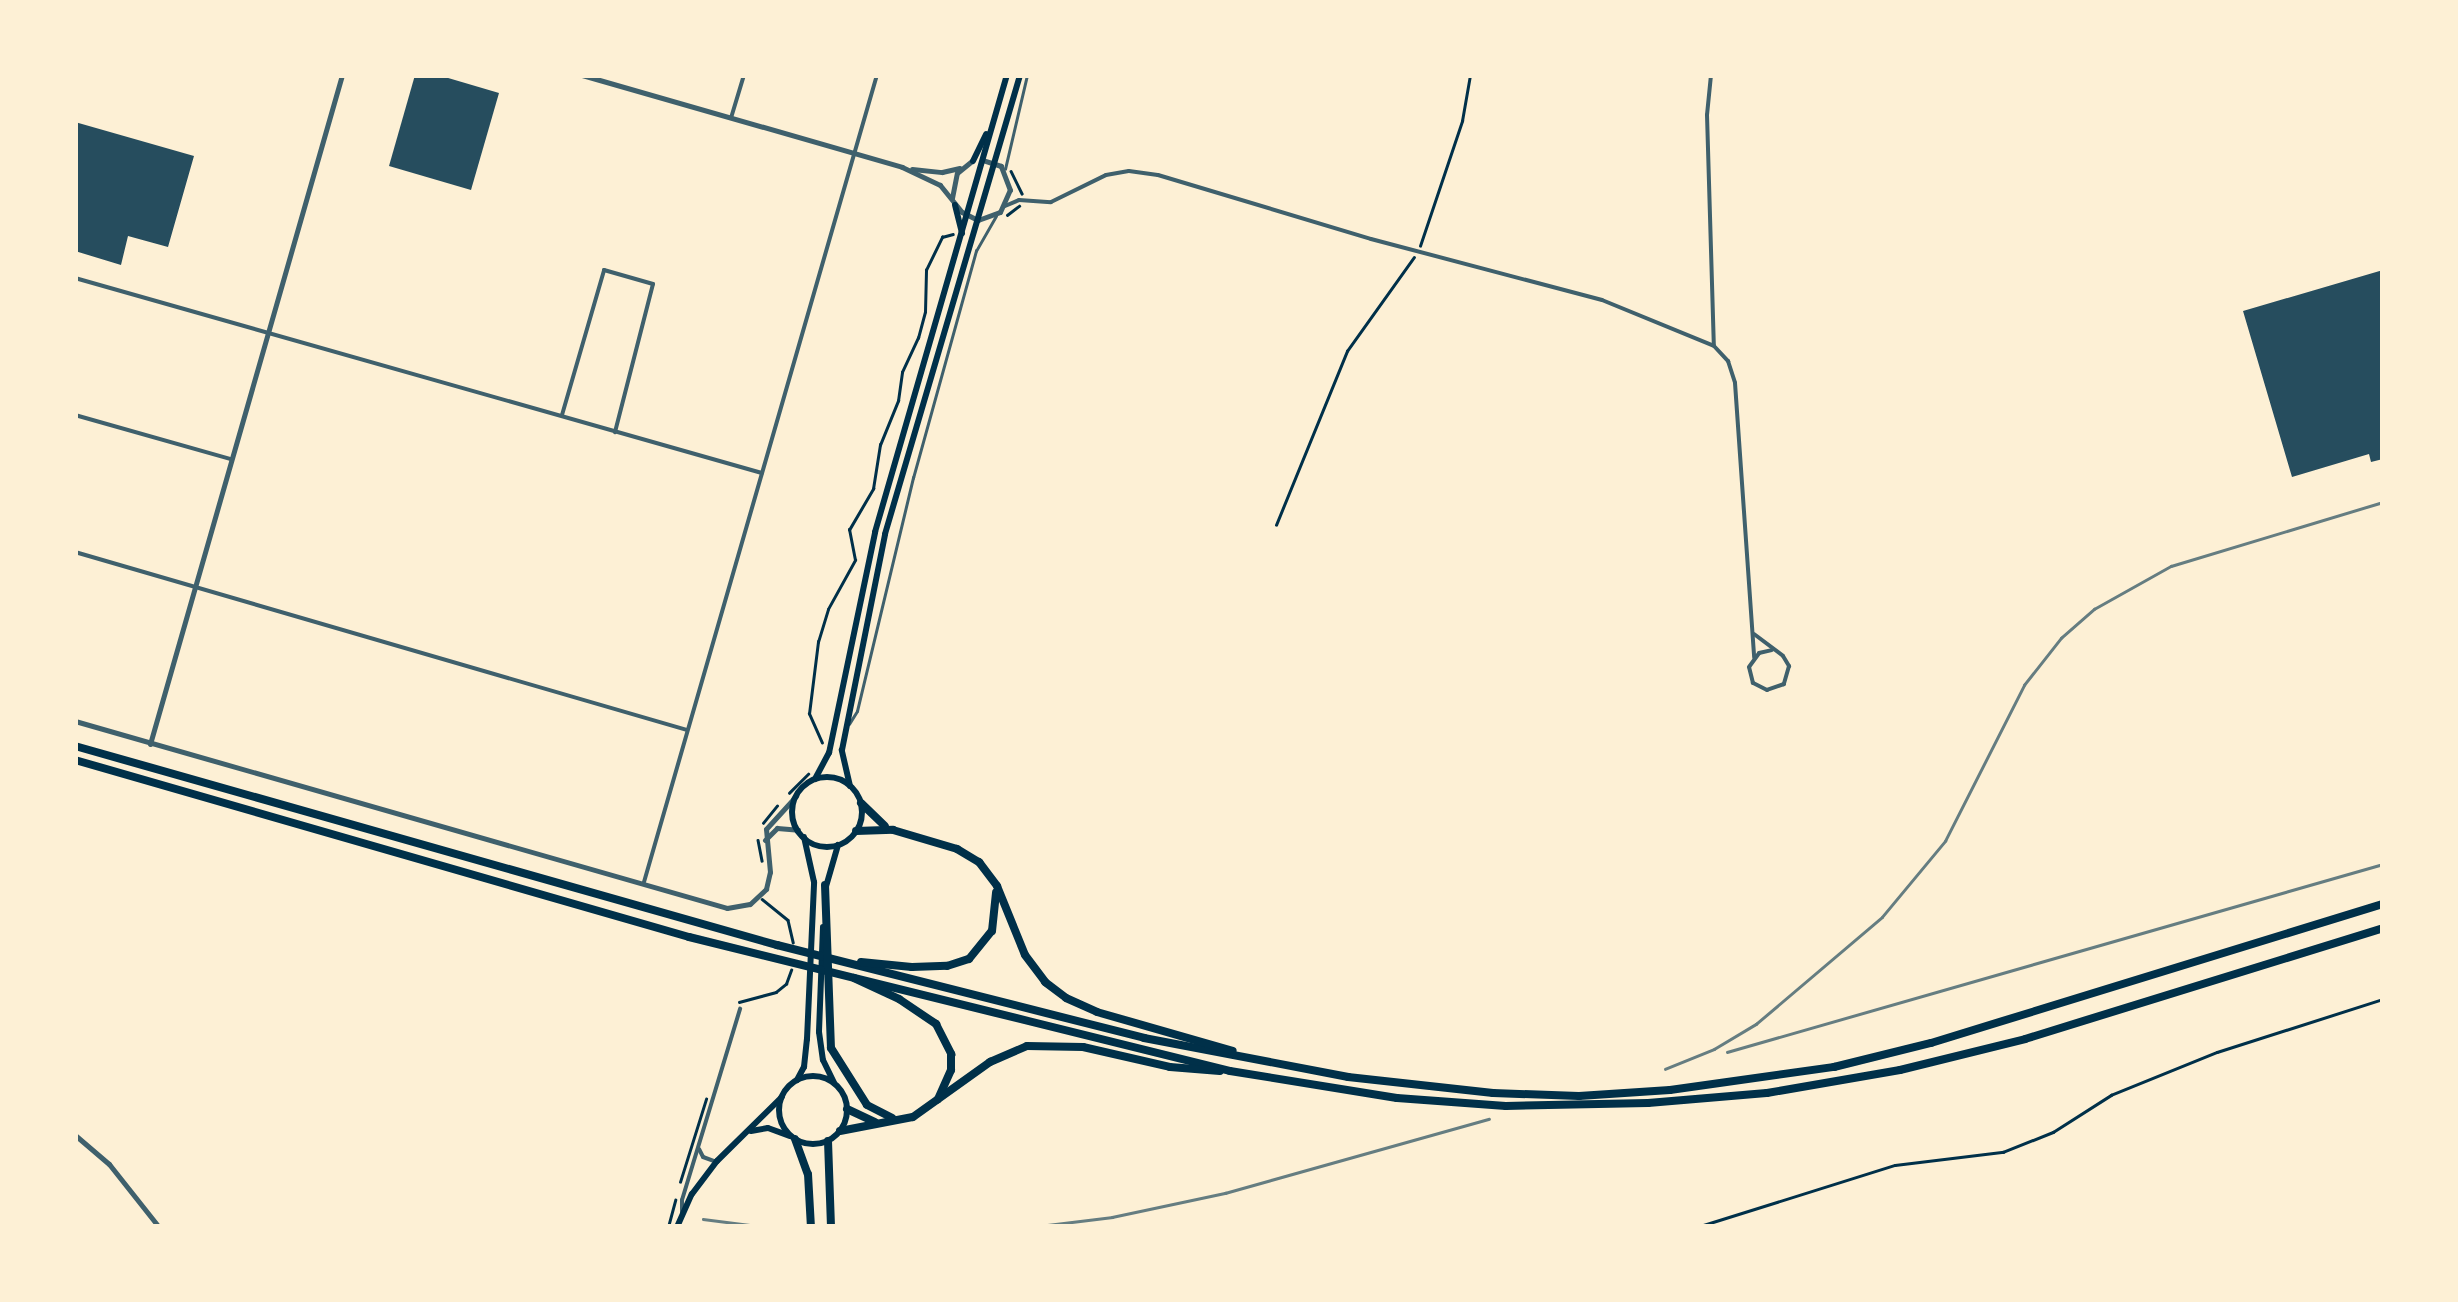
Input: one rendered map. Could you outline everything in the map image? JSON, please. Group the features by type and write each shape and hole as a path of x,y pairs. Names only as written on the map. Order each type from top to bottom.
{"highway":[{"path":"75,746 777,945 1144,1038 1402,1085 1579,1096 1748,1081 1834,1068 1931,1044 2383,904"},
{"path":"75,760 689,937 1230,1071 1397,1098 1506,1106 1648,1103 1767,1092 1900,1070 2010,1043 2383,928"},
{"path":"861,803 893,830"},
{"path":"856,831 893,830 957,849 979,862 992,878 1025,955 1045,982 1066,998 1097,1012 1261,1062"},
{"path":"853,964 947,966 969,958 986,942 996,921 998,898 992,878"},
{"path":"825,885 831,1048 867,1104 896,1120"},
{"path":"851,976 918,1010 946,1039 951,1070 936,1103"},
{"path":"840,1131 913,1118 990,1062 1027,1046 1083,1047 1170,1067 1230,1071"},
{"path":"847,1109 875,1122"},
{"path":"793,1137 808,1174 811,1227"},
{"path":"828,1140 831,1227"}],"main road":[{"path":"838,846 820,846 798,830 792,817 796,796 816,779 829,753 875,532 1006,75"},
{"path":"750,1131 768,1128 811,1144 828,1140 840,1131 847,1109 823,1060 819,1032 825,885 838,846 856,831 861,803 850,786 842,750 845,729 885,534 1020,75"},
{"path":"973,161 998,105"},
{"path":"954,202 959,234"},
{"path":"816,779 831,777 850,786"},
{"path":"677,1227 717,1161 782,1097 804,1067 814,882 804,837"},
{"path":"796,1080 816,1076 834,1083"},
{"path":"782,1097 780,1119 793,1137"}],"street":[{"path":"150,744 342,75"},
{"path":"582,75 609,79 902,168 937,183 968,216 978,220 1019,200 1051,202 1106,175 1129,170 1602,300 1714,346 1728,361 1736,382 1754,634 1754,656 1749,666 1753,683 1762,690 1777,689 1788,678 1789,666 1783,656 1754,634"},
{"path":"731,118 744,75"},
{"path":"644,884 877,75"},
{"path":"1711,75 1707,115 1714,346"},
{"path":"902,168 942,172 973,161 994,162 1004,170 1010,190 1019,200"},
{"path":"954,202 954,180 963,167"},
{"path":"1001,212 1010,190"},
{"path":"561,416 604,270 637,279 653,284 615,432"},
{"path":"75,278 762,473"},
{"path":"75,415 231,460"},
{"path":"75,552 688,730"},
{"path":"1754,656 1772,650"},
{"path":"75,722 719,907 744,906 768,883 764,843 768,824 796,796"},
{"path":"764,843 777,828 798,830"},
{"path":"682,1215 682,1200 740,1009"},
{"path":"75,1135 109,1164 159,1227"},
{"path":"699,1150 703,1157 717,1161"}],"lane":[{"path":"1004,170 1027,75"},
{"path":"845,729 856,712 912,478 976,251 987,226 1001,212"}],"path":[{"path":"1276,525 1347,351 1418,251 1462,121 1470,75"},
{"path":"1001,212 1020,208 1023,191 1008,160"},
{"path":"825,745 808,714 818,642 828,609 855,560 849,530 873,489 880,445 898,402 902,372 918,338 925,312 926,270 942,237 959,234"},
{"path":"1697,1227 1895,1166 2003,1152 2053,1132 2112,1095 2277,1030 2383,999"}],"building":[{"path":"415,75 438,75 499,93 471,190 389,166"},
{"path":"75,122 194,156 168,247 128,236 121,265 75,251"},
{"path":"2383,270 2383,459 2371,462 2369,454 2292,477 2243,311"}],"railway":[{"path":"1665,1069 1714,1049 1756,1024 1882,917 1945,841 2024,685 2061,638 2094,609 2171,566 2383,502"},
{"path":"1727,1052 2383,864"},
{"path":"1031,1227 1112,1217 1225,1193 1489,1119"},
{"path":"703,1219 766,1227"}]}
